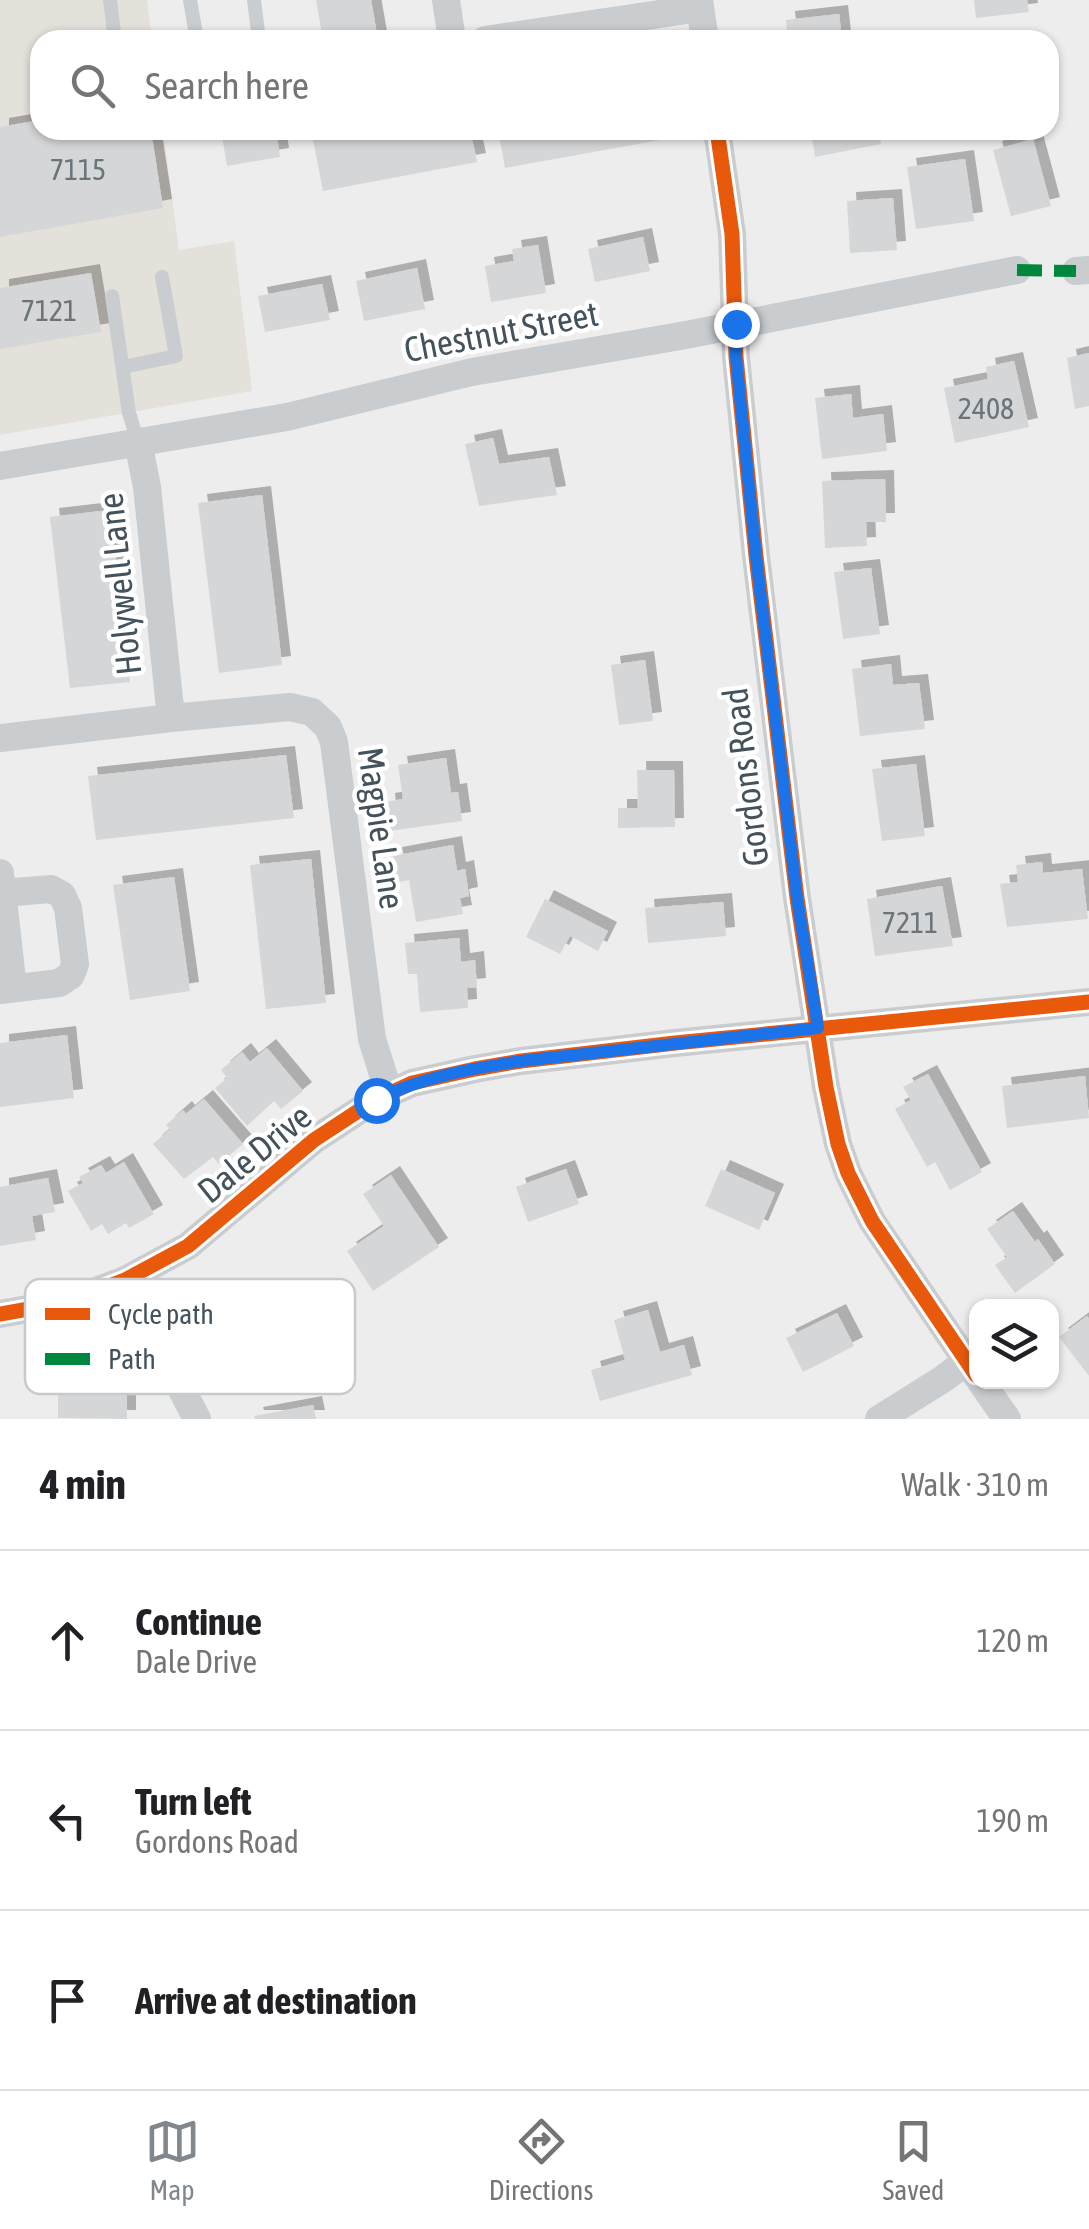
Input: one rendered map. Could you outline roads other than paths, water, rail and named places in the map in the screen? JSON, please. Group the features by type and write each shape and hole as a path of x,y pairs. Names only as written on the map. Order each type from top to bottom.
{"street":[{"path":"446,0 450,30"},
{"path":"545,30 700,4 703,30"},
{"name":"Gordons Road","path":"718,140 732,234 736,357 756,556 797,898 826,1087 848,1173 872,1221 969,1363"},
{"name":"Chestnut Street","path":"0,466 288,417 472,372 1016,270"},
{"name":"Holywell Lane","path":"138,442 147,487 171,718"},
{"name":"Magpie Lane","path":"0,738 290,707 312,712 328,727 334,742 372,1039 389,1093"},
{"path":"1,883 52,888 62,895 68,908 75,964 71,975 58,983 6,989 1,883"},
{"name":"Dale Drive","path":"128,1279 188,1246 345,1118 412,1084 521,1061 1089,1002"},
{"name":"Dale Drive","path":"0,1314 25,1310"},
{"path":"879,1419 943,1380 969,1374"},
{"name":"Gordons Road","path":"987,1389 1007,1419"},
{"path":"184,1394 197,1419"}],"lane":[{"path":"110,0 114,30"},
{"path":"190,0 196,30"},
{"path":"254,0 258,30"},
{"path":"122,367 176,356 162,277"},
{"path":"112,296 138,442"}]}
